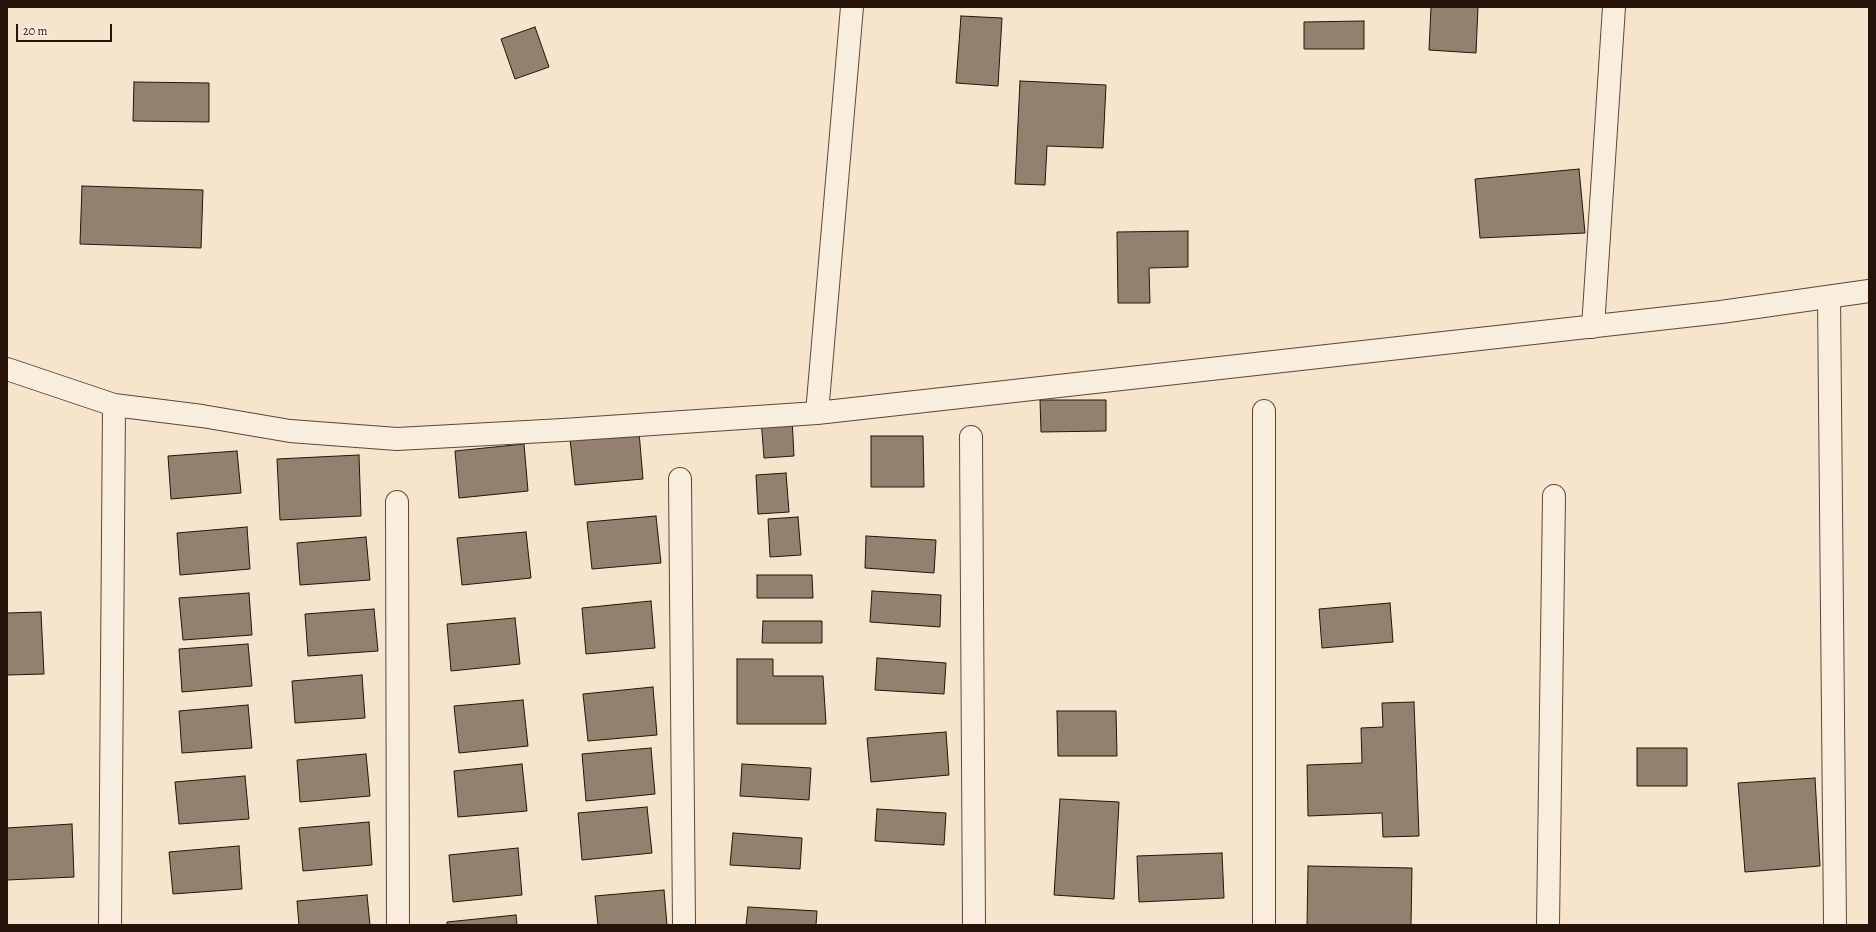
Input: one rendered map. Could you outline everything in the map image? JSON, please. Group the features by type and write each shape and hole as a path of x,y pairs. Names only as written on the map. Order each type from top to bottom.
{"street":[{"path":"817,413 852,7"},
{"path":"1593,327 1614,7"},
{"path":"7,369 114,406 202,416 290,431 397,439 563,430 817,413 1534,331 1593,327 1721,312 1869,291"},
{"path":"1828,296 1835,925"},
{"path":"110,925 114,406"},
{"path":"1264,411 1264,925"},
{"path":"971,437 974,925"},
{"path":"680,479 684,925"},
{"path":"1548,925 1554,496"},
{"path":"397,502 398,925"}],"building":[{"path":"1431,7 1478,7 1476,53 1429,50"},
{"path":"961,16 1002,18 998,86 956,83"},
{"path":"1364,21 1364,49 1304,49 1304,22"},
{"path":"535,27 549,67 515,79 501,39"},
{"path":"1020,81 1106,85 1103,148 1047,146 1045,185 1015,184"},
{"path":"134,82 209,83 209,122 133,121"},
{"path":"1579,169 1585,233 1480,238 1475,179"},
{"path":"82,186 203,190 201,248 80,244"},
{"path":"1188,231 1188,267 1149,268 1150,303 1118,303 1117,232"},
{"path":"1040,400 1106,400 1106,431 1041,432"},
{"path":"792,418 794,456 764,458 761,419"},
{"path":"639,432 643,479 575,485 570,439"},
{"path":"871,436 923,436 924,487 871,487"},
{"path":"524,444 528,491 459,498 455,451"},
{"path":"237,451 241,493 171,499 168,456"},
{"path":"359,455 361,516 280,520 277,459"},
{"path":"786,473 789,512 758,514 756,475"},
{"path":"656,516 661,563 592,569 587,522"},
{"path":"798,517 801,555 770,557 768,519"},
{"path":"247,527 250,569 180,575 177,533"},
{"path":"526,532 531,578 462,585 457,538"},
{"path":"866,536 936,540 934,573 865,568"},
{"path":"366,537 370,580 300,585 297,543"},
{"path":"757,575 812,575 813,598 757,598"},
{"path":"872,591 941,595 940,627 870,622"},
{"path":"249,593 252,635 183,640 179,598"},
{"path":"651,601 655,648 586,654 582,608"},
{"path":"1390,603 1393,642 1322,648 1319,609"},
{"path":"374,609 378,651 308,656 305,614"},
{"path":"41,612 44,674 7,675 7,613"},
{"path":"515,618 520,664 451,671 447,624"},
{"path":"763,621 822,621 822,643 762,643"},
{"path":"248,644 252,686 182,692 179,649"},
{"path":"877,658 946,663 944,694 875,690"},
{"path":"737,659 773,659 773,676 823,676 826,724 737,724"},
{"path":"362,675 365,718 295,723 292,681"},
{"path":"653,687 657,735 588,741 583,694"},
{"path":"523,700 528,746 459,753 454,706"},
{"path":"1414,702 1419,836 1383,837 1382,813 1308,816 1307,765 1362,763 1361,728 1383,727 1382,703"},
{"path":"248,705 252,748 182,753 179,711"},
{"path":"1057,711 1116,711 1117,756 1058,756"},
{"path":"946,732 949,775 871,782 867,738"},
{"path":"651,748 655,794 586,801 582,754"},
{"path":"1637,748 1687,748 1687,786 1637,786"},
{"path":"366,754 370,796 300,802 297,760"},
{"path":"522,764 527,811 458,817 454,771"},
{"path":"742,764 811,768 809,800 740,796"},
{"path":"245,776 249,819 179,824 175,782"},
{"path":"1815,778 1820,866 1745,872 1738,783"},
{"path":"1060,799 1119,802 1114,899 1054,895"},
{"path":"647,807 652,853 582,860 578,813"},
{"path":"877,809 946,813 944,845 875,841"},
{"path":"369,822 372,865 303,871 299,828"},
{"path":"72,824 74,877 7,880 7,828"},
{"path":"733,833 802,838 800,869 730,865"},
{"path":"239,846 242,889 173,894 169,852"},
{"path":"518,848 522,895 453,902 449,855"},
{"path":"1222,853 1224,898 1139,902 1137,856"},
{"path":"1308,866 1412,868 1411,925 1307,925"},
{"path":"664,890 667,925 598,925 595,896"},
{"path":"367,895 370,925 299,925 297,901"},
{"path":"748,907 817,911 816,925 746,925"},
{"path":"516,915 517,925 447,925 447,922"}]}
